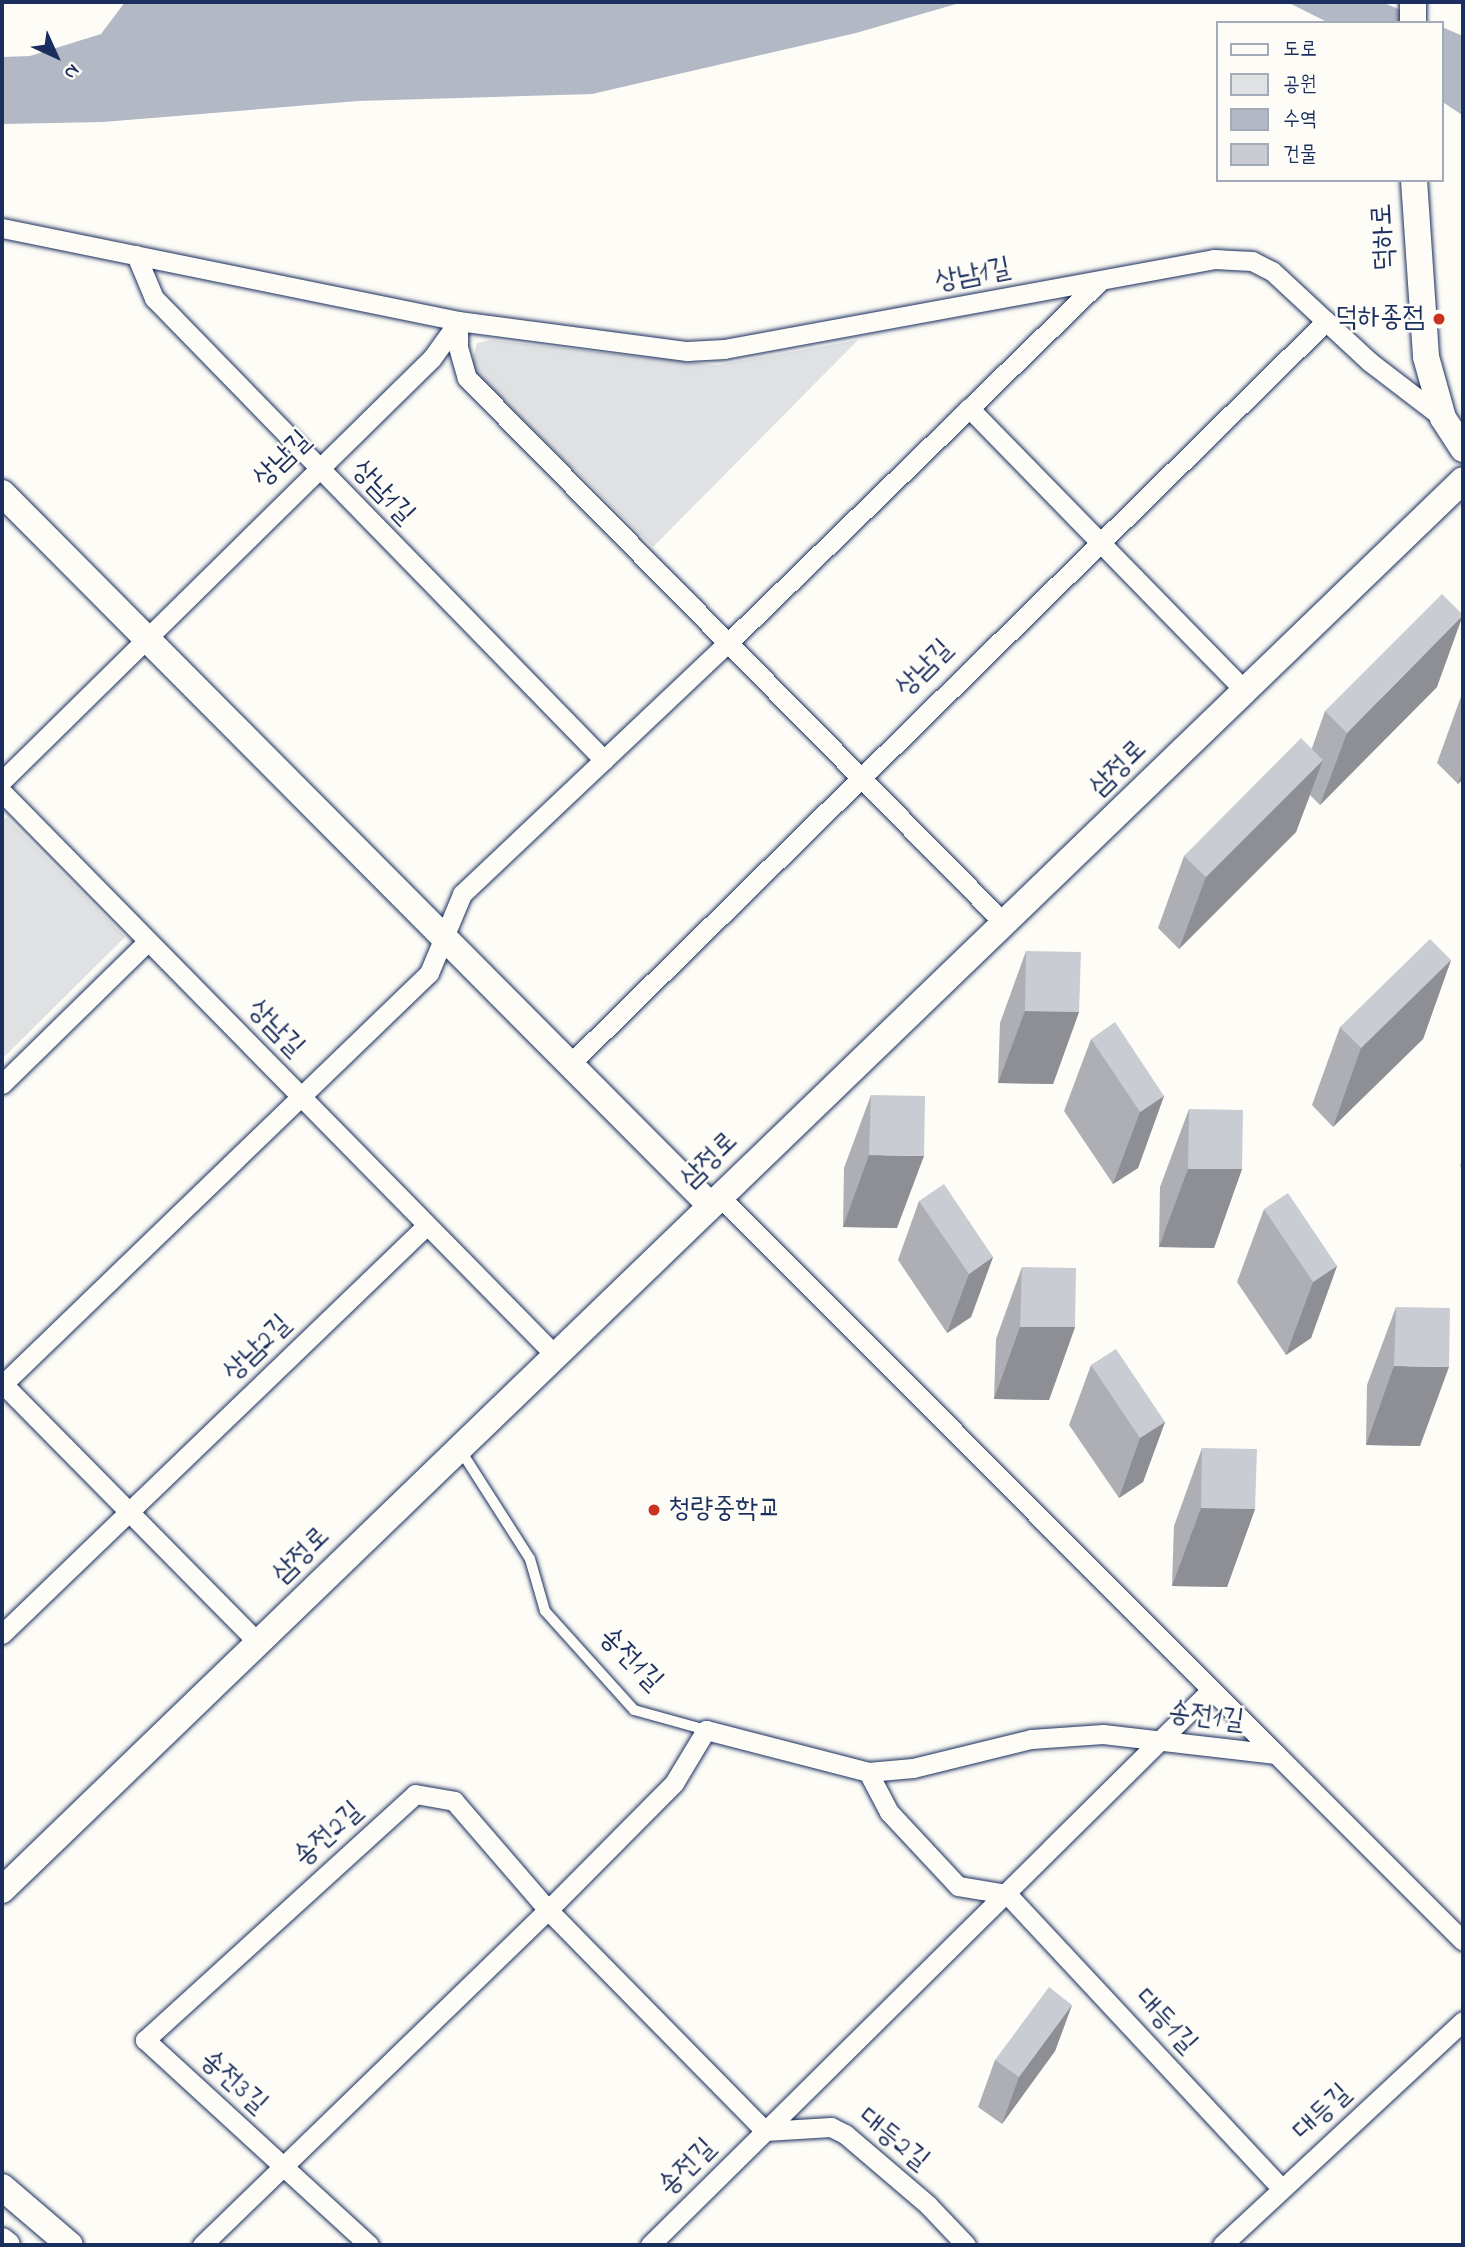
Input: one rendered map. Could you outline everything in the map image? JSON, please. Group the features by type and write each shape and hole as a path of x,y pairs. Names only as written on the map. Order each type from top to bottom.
{"street":[{"path":"1412,2 1413,21"},
{"name":"덕하로","path":"1414,182 1420,314 1443,418 1463,449"},
{"name":"상남1길","path":"2,228 458,321 635,348 724,349 1214,259 1252,261 1272,271 1326,321 1443,418"},
{"name":"상남1길","path":"136,255 154,298 604,760"},
{"name":"상남길","path":"299,1098 429,973 461,894 730,641 1100,281"},
{"path":"458,321 459,356 467,377 730,641 1004,923"},
{"name":"상남길","path":"2,781 432,358 458,321"},
{"name":"상남길","path":"570,1064 1098,541 1326,321"},
{"path":"969,408 1245,691"},
{"name":"삼정로","path":"2,1890 1463,480"},
{"path":"2,493 570,1064 715,1200 1276,1754"},
{"name":"상남길","path":"2,792 299,1098 555,1355"},
{"path":"2,1084 147,942"},
{"path":"258,1643 2,1384 299,1098"},
{"name":"상남2길","path":"2,1634 426,1226"},
{"name":"송전길","path":"650,2245 1210,1691"},
{"path":"202,2245 548,1910 674,1783 706,1730"},
{"name":"송전1길","path":"706,1730 868,1772 913,1768 1031,1739 1103,1734 1276,1754 1463,1941"},
{"path":"868,1772 889,1812 958,1886 1007,1894"},
{"name":"송전2길","path":"145,2040 415,1794 454,1801 548,1910 765,2132"},
{"name":"대등1길","path":"1007,1894 1282,2189"},
{"name":"대등길","path":"1222,2245 1463,2021"},
{"name":"송전3길","path":"145,2040 369,2245"},
{"name":"대등2길","path":"765,2132 831,2127 845,2134 928,2205 966,2245"},
{"path":"2,2187 70,2245"},
{"path":"2,2241 7,2245"}],"lane":[{"name":"송전1길","path":"459,1448 530,1559 545,1611 634,1710 706,1730"}],"green space":[{"path":"491,340 716,365 858,340 653,547 471,368 477,343"},
{"path":"2,818 7,818 125,937 2,1059"}],"water":[{"path":"125,2 963,2 856,33 592,94 358,101 103,122 2,124 2,57 30,56 101,34"},
{"path":"1287,2 1382,2 1426,21 1325,21"},
{"path":"1444,28 1463,36 1463,110 1444,98"}],"building":[{"path":"1442,594 1463,615 1347,733 1325,711"},
{"path":"1301,738 1323,760 1206,877 1184,856"},
{"path":"1430,939 1451,960 1361,1048 1340,1027"},
{"path":"1026,951 1081,952 1079,1012 1025,1011"},
{"path":"1115,1022 1164,1096 1140,1112 1091,1039"},
{"path":"871,1095 925,1096 924,1156 869,1155"},
{"path":"1189,1109 1243,1110 1242,1169 1188,1169"},
{"path":"944,1184 993,1257 969,1274 919,1201"},
{"path":"1288,1193 1337,1266 1313,1282 1264,1209"},
{"path":"1022,1267 1076,1268 1075,1327 1020,1327"},
{"path":"1396,1307 1450,1308 1449,1367 1394,1366"},
{"path":"1116,1349 1165,1422 1140,1438 1091,1365"},
{"path":"1202,1448 1257,1449 1255,1509 1201,1508"},
{"path":"1049,1987 1072,2005 1019,2077 995,2060"}],"waterway":[{"path":"1444,98 1463,111"}],"place":[{"name":"덕하종점","path":"1439,319"},
{"name":"청량중학교","path":"654,1510"}]}
